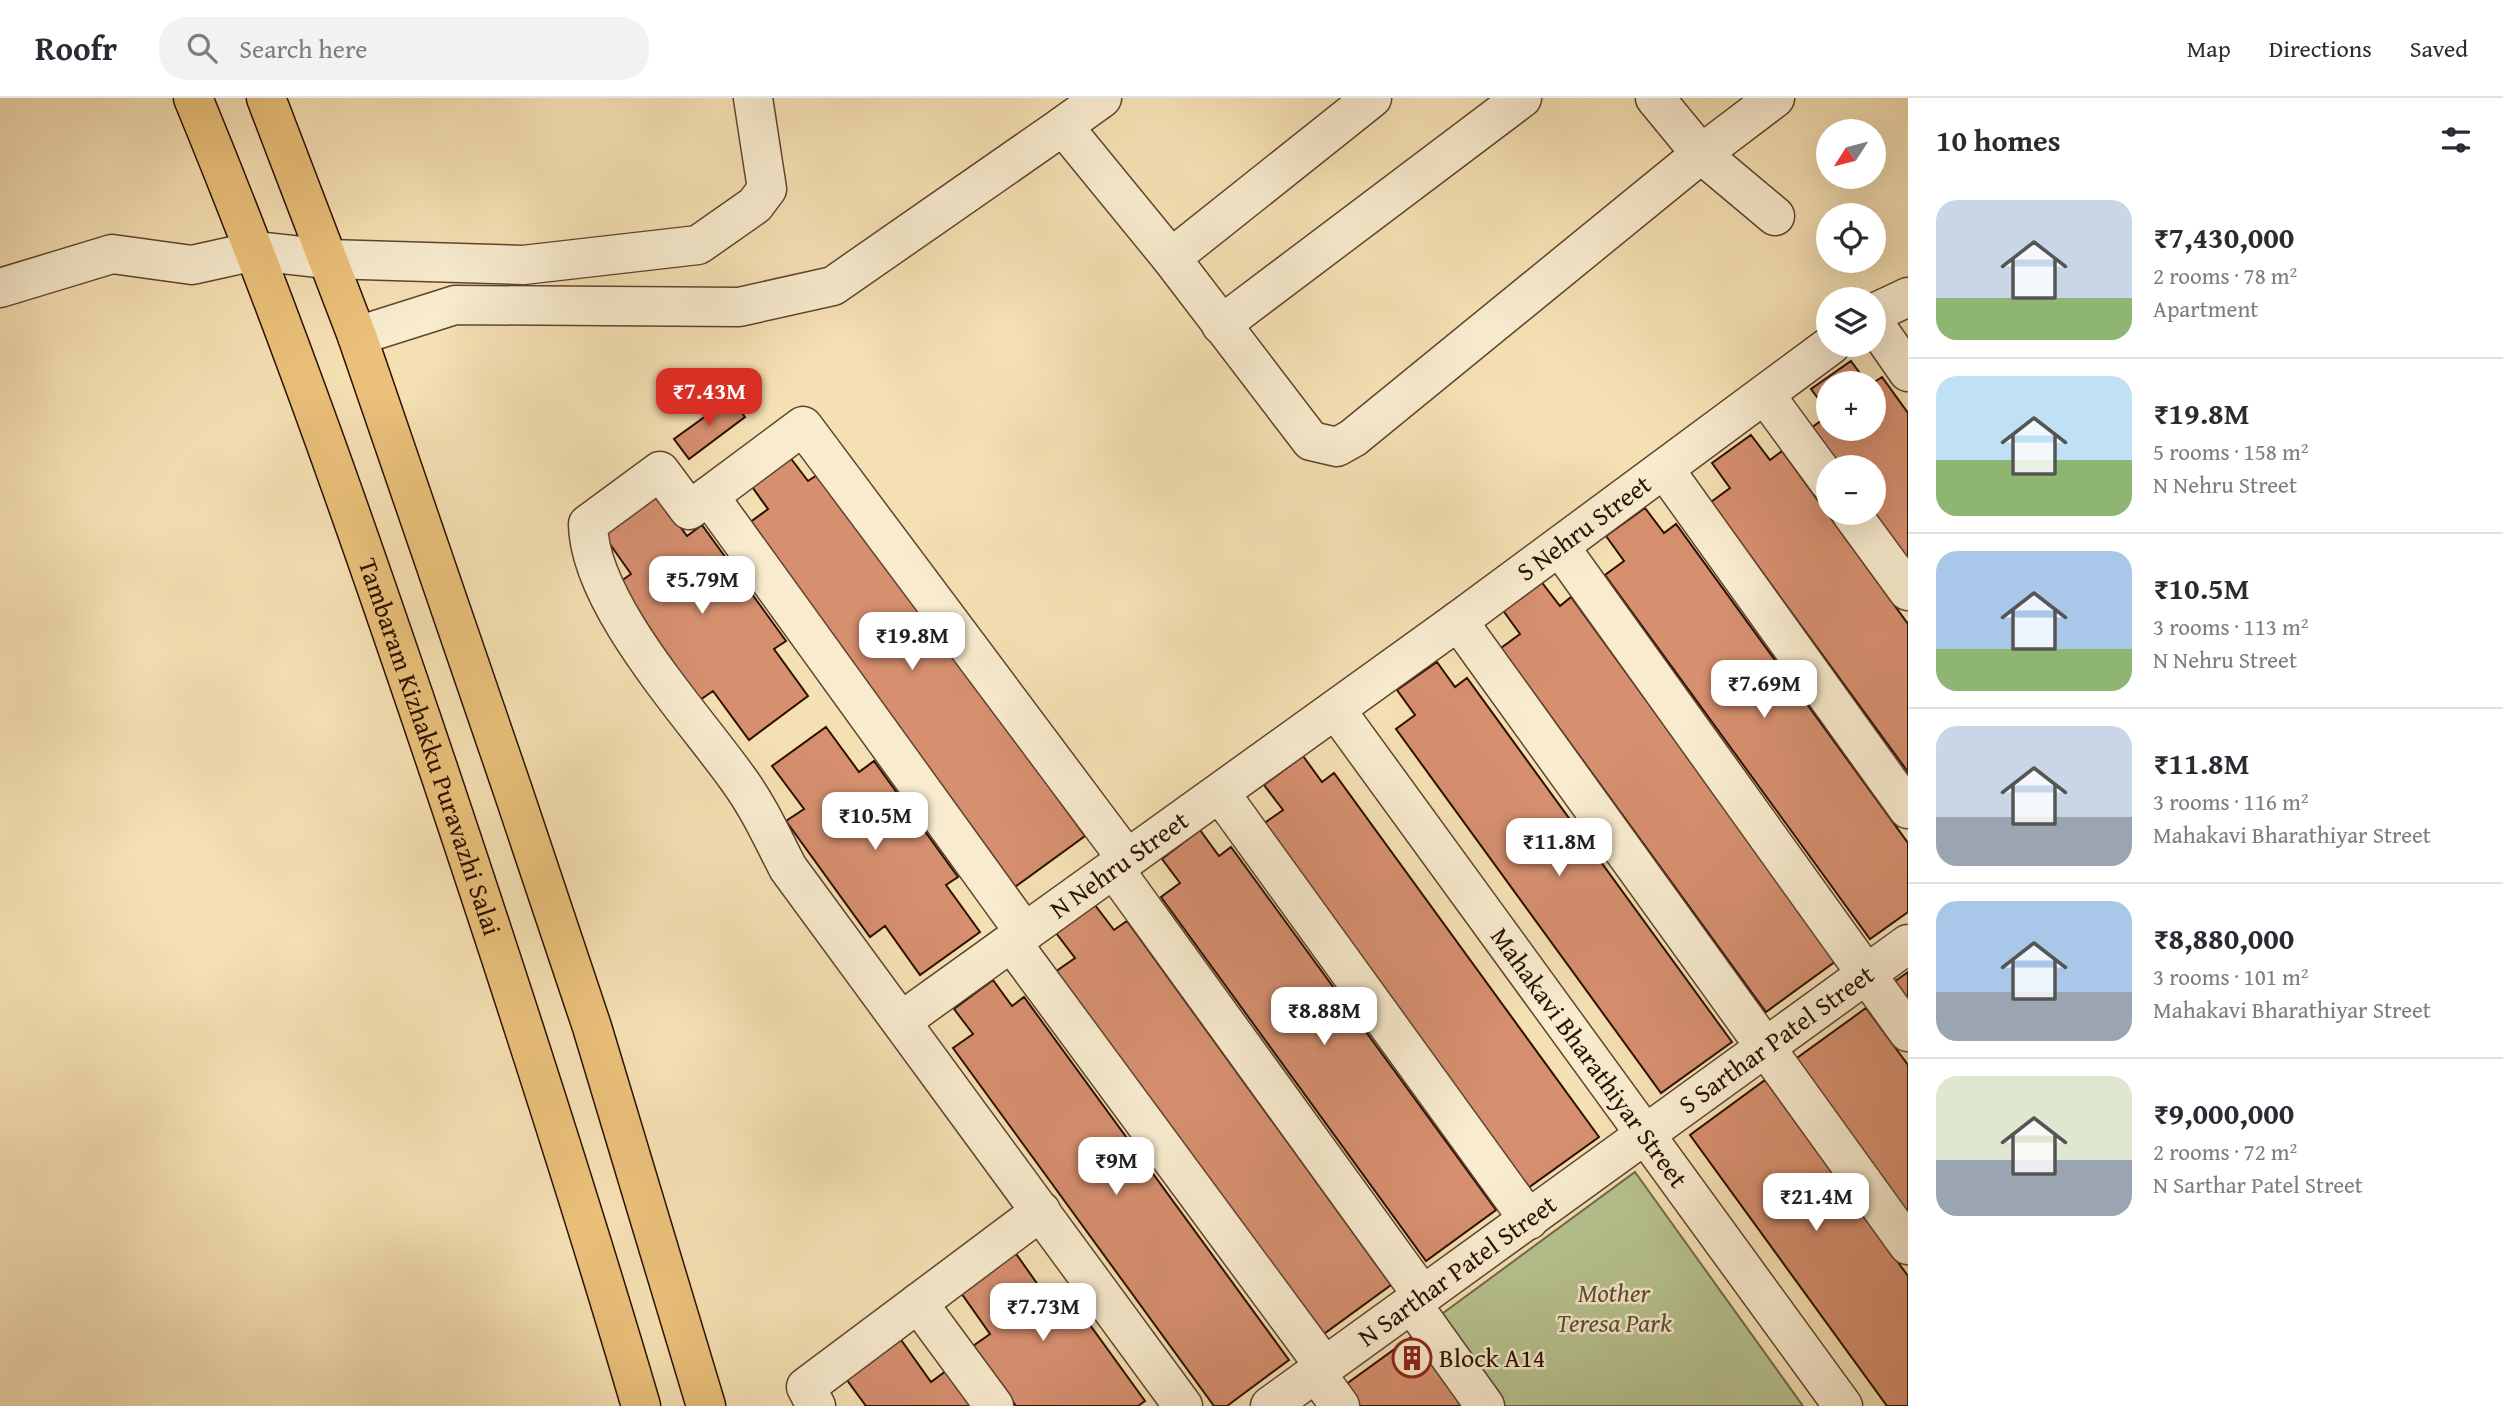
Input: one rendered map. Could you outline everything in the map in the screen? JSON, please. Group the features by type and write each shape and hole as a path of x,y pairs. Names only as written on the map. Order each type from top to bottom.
{"main road":[{"name":"Tambaram Kizhakku Puravazhi Salai","path":"193,98 342,483 534,1055 641,1406"},
{"path":"266,98 357,336 592,1027 706,1406"}],"street":[{"path":"0,288 112,254 192,265 254,251 328,259 523,265 698,245 754,205 767,189 752,98"},
{"path":"357,336 454,305 739,307 833,286 1102,98"},
{"path":"1171,258 1372,98"},
{"path":"1221,325 1522,98"},
{"path":"1655,98 1701,154 1775,216"},
{"path":"1063,126 1171,258 1311,441 1338,447 1353,438 1701,154 1775,98"},
{"path":"1886,307 1908,297"},
{"path":"1886,340 1908,372"},
{"name":"S Nehru Street","path":"1336,710 1816,357"},
{"path":"1766,396 1816,464"},
{"path":"1183,1406 903,1020 788,867 740,781 615,612 598,576 588,524 660,471 690,510 803,426 1121,864 1418,1300 1485,1406"},
{"path":"1665,470 1908,809"},
{"path":"709,496 1321,1370 1340,1406"},
{"path":"1860,525 1908,591"},
{"path":"1560,547 1908,1032"},
{"path":"1458,621 1908,1245"},
{"name":"N Nehru Street","path":"903,1020 1336,710"},
{"name":"Mahakavi Bharathiyar Street","path":"1336,710 1843,1406"},
{"path":"1220,793 1529,1220"},
{"name":"S Sarthar Patel Street","path":"1646,1136 1908,943"},
{"name":"N Sarthar Patel Street","path":"1270,1406 1646,1136"},
{"path":"816,1406 806,1387 1041,1211"},
{"path":"918,1303 994,1406"}],"green space":[{"name":"Mother Teresa Park","path":"1635,1172 1803,1406 1498,1406 1435,1319"}],"building":[{"path":"1851,361 1858,371 1837,371"},
{"path":"1886,383 1908,413 1908,562 1882,525 1886,525 1886,455 1830,455 1820,441 1886,441"},
{"path":"731,398 745,417 689,459 674,439"},
{"path":"1751,435 1770,460 1782,451 1816,498 1816,525 1836,525 1908,624 1908,772 1711,502 1730,488 1712,463"},
{"path":"789,456 808,481 820,473 1085,836 1015,887 749,523 768,509 750,484"},
{"path":"655,492 687,536 702,525 786,641 774,649 808,696 749,740 713,691 697,702 614,586 631,574 600,530"},
{"path":"1645,508 1664,533 1676,524 1908,843 1908,912 1870,939 1605,575 1624,561 1606,536"},
{"path":"1540,580 1560,606 1571,597 1836,961 1766,1012 1501,648 1520,634 1502,609"},
{"path":"1437,662 1455,687 1467,678 1732,1042 1661,1093 1396,729 1415,715 1397,690"},
{"path":"826,727 859,772 874,761 958,877 946,885 980,932 920,975 885,926 870,937 786,821 804,809 772,766"},
{"path":"1303,756 1322,782 1334,773 1599,1137 1528,1188 1263,824 1283,810 1264,785"},
{"path":"1200,830 1219,856 1231,847 1496,1210 1426,1261 1161,897 1180,883 1162,859"},
{"path":"1095,905 1114,930 1127,921 1391,1285 1321,1336 1055,972 1075,958 1056,933"},
{"path":"1908,972 1908,1001 1894,982"},
{"path":"993,980 1012,1006 1024,997 1289,1360 1227,1406 1214,1406 953,1048 973,1034 954,1009"},
{"path":"1866,1008 1908,1065 1908,1225 1790,1063"},
{"path":"1765,1080 1908,1276 1908,1406 1887,1406 1690,1135"},
{"path":"1014,1251 1046,1296 1061,1285 1145,1401 1138,1406 1016,1406 973,1346 990,1334 959,1290"},
{"name":"Block A14","path":"1421,1330 1476,1406 1360,1406 1345,1385"},
{"path":"899,1337 931,1382 946,1371 972,1406 866,1406 844,1376"}],"place":[{"name":"Block A14","path":"1412,1358"}]}
